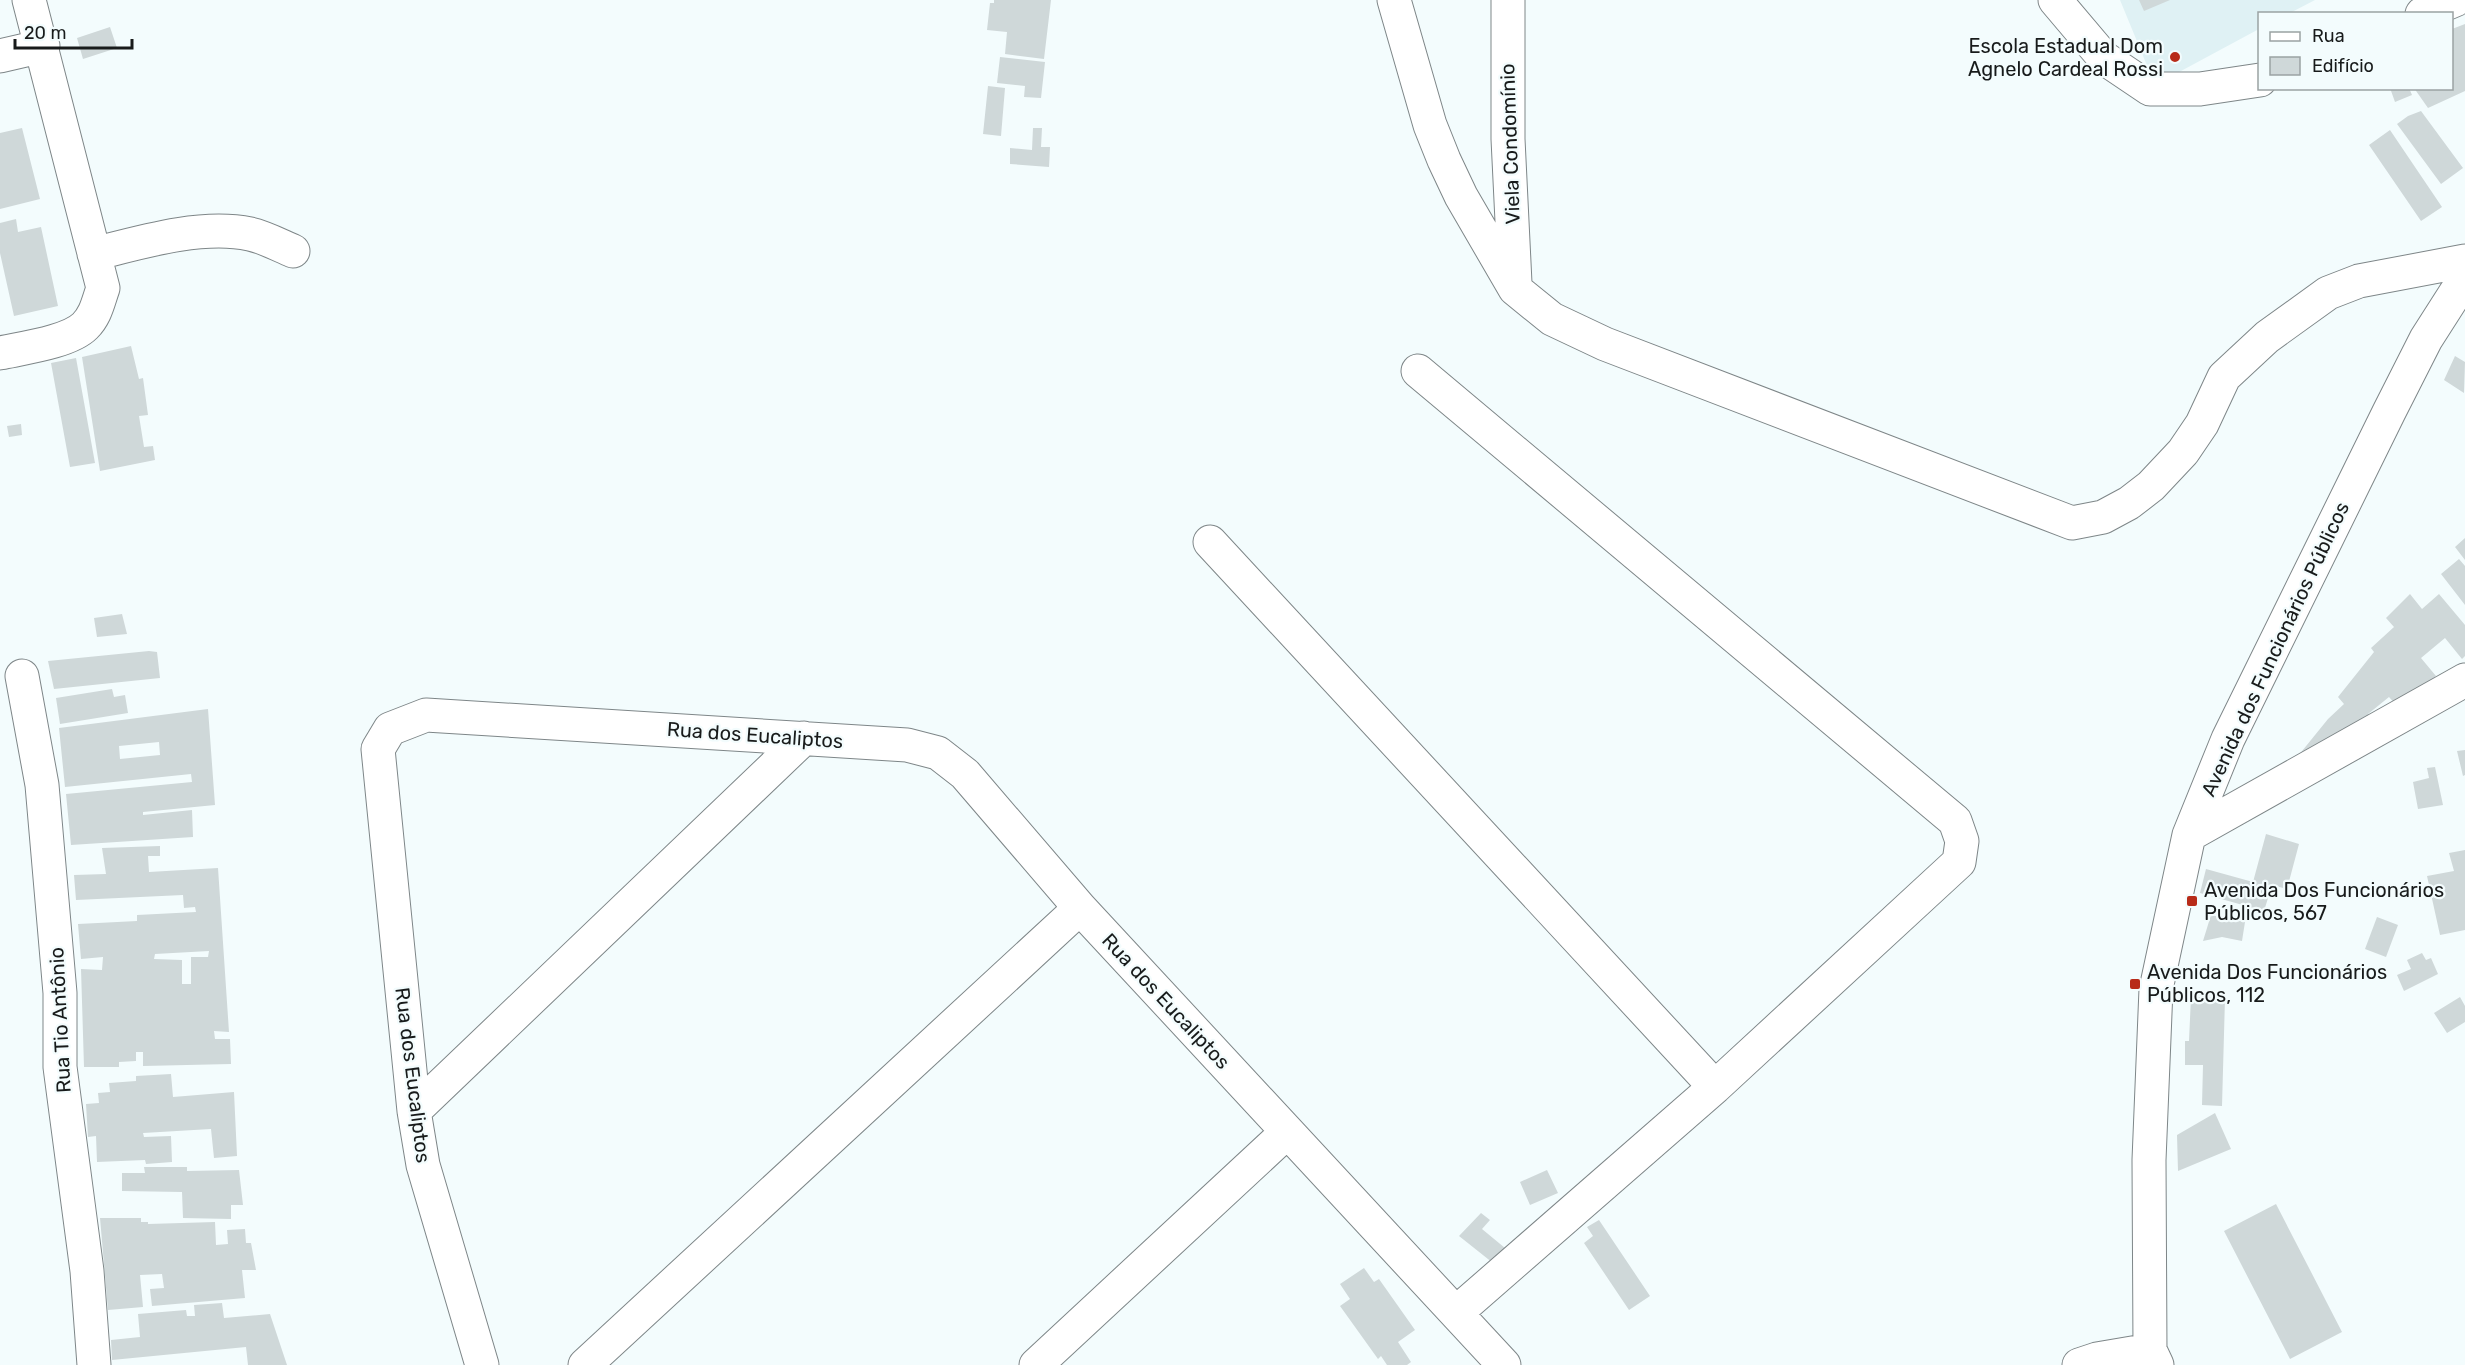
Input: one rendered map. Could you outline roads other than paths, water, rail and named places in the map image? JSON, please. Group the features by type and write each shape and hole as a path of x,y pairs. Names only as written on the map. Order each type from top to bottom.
{"street":[{"path":"0,353 62,338 84,328 95,312 102,288 29,0"},
{"path":"1394,0 1430,125 1461,196 1515,289 1552,319 1605,344 2072,523 2103,517 2129,503 2151,486 2183,452 2202,424 2224,377 2267,337 2328,293 2359,281 2465,261"},
{"name":"Viela Condomínio","path":"1508,0 1508,140 1515,289"},
{"path":"2055,0 2104,58 2150,89 2200,89 2258,80"},
{"path":"2427,12 2455,0"},
{"path":"0,56 42,45"},
{"path":"94,254 152,238 203,231 250,234 293,251"},
{"name":"Avenida dos Funcionários Públicos","path":"2153,1358 2149,1160 2156,989 2189,835 2228,739 2384,423 2426,339 2465,278"},
{"path":"1418,371 1955,821 1962,841 1959,862 1715,1087 1457,1312"},
{"path":"1210,542 1715,1087"},
{"name":"Rua Tio Antônio","path":"22,676 42,785 60,993 60,1068 87,1270 94,1365"},
{"path":"2189,835 2465,680"},
{"name":"Rua dos Eucaliptos","path":"482,1365 423,1165 414,1111 378,749 390,729 426,715 907,745 938,753 965,774 1080,908 1457,1312 1488,1360"},
{"path":"414,1111 804,738"},
{"path":"585,1365 1080,908"},
{"path":"1036,1365 1287,1132"},
{"path":"2079,1365 2097,1359 2153,1358"}],"place":[{"name":"Escola Estadual Dom Agnelo Cardeal Rossi","path":"2175,57"},
{"name":"Avenida Dos Funcionários Públicos, 567","path":"2192,901"},
{"name":"Avenida Dos Funcionários Públicos, 112","path":"2135,984"}]}
